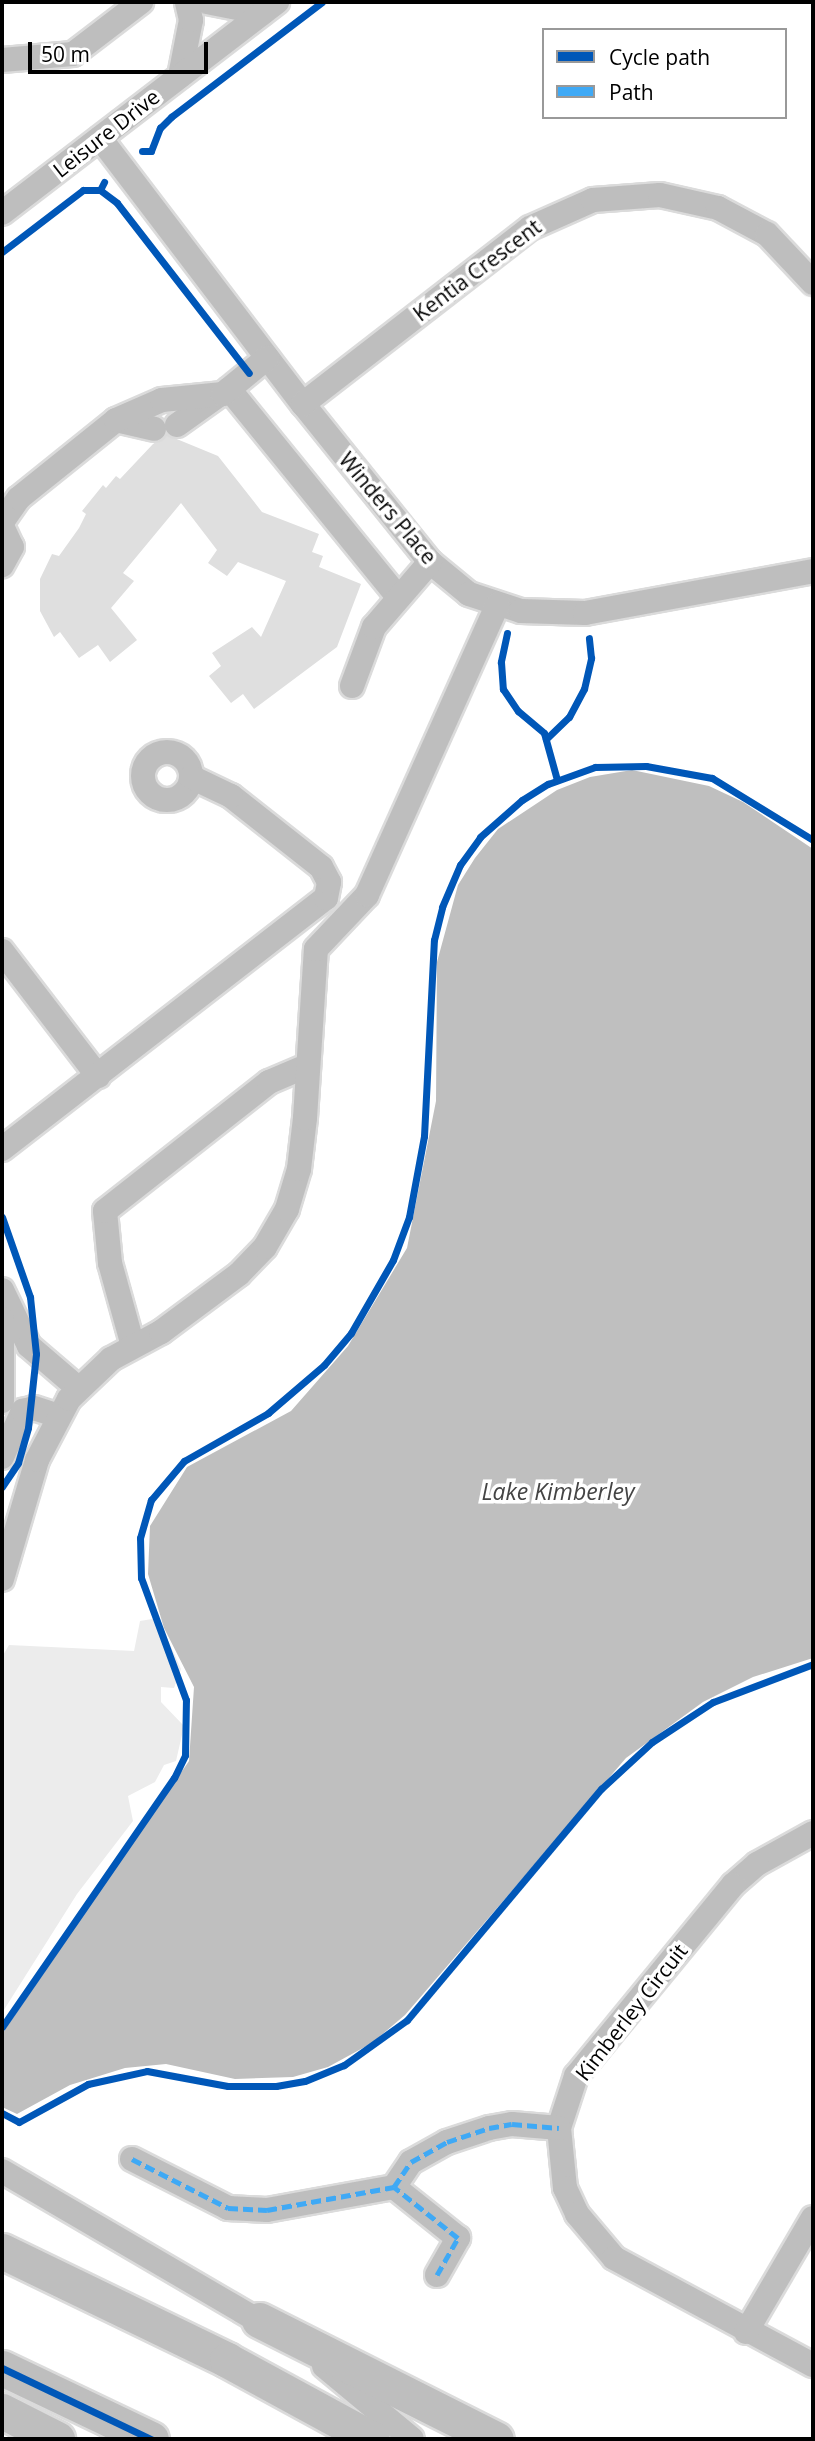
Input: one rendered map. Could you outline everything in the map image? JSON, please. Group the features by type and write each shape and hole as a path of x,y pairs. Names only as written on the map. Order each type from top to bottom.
{"highway":[{"path":"2,2251 227,2360 372,2439"},
{"path":"259,2320 496,2439"},
{"path":"2,2368 150,2439"},
{"path":"2,2411 57,2439"}],"street":[{"path":"2,60 73,54 141,2"},
{"path":"180,76 191,20 187,2"},
{"path":"207,2 270,7"},
{"name":"Leisure Drive","path":"2,213 270,7"},
{"name":"Winders Place","path":"100,138 267,358 430,562 469,594 521,611 585,613 813,571"},
{"name":"Kentia Crescent","path":"303,404 530,228 593,200 644,194 718,208 767,234 812,279"},
{"path":"117,420 165,427 226,391 267,358"},
{"path":"2,565 12,547 2,524 19,498 117,420 162,400 226,391"},
{"path":"226,391 398,597"},
{"path":"352,686 364,646 398,597 430,562"},
{"path":"2,1579 37,1460 58,1416 78,1388 132,1346 161,1332 229,1282 276,1231 291,1200 299,1169 316,949 371,887 498,604"},
{"path":"2,1149 317,908 328,892 327,877 315,862 231,796 191,777"},
{"path":"2,951 98,1076"},
{"path":"132,1346 110,1262 105,1211 269,1082 305,1067"},
{"path":"2,1290 29,1346 78,1388"},
{"path":"2,1319 2,1401"},
{"path":"2,1457 23,1411 34,1408 58,1416"},
{"name":"Kimberley Circuit","path":"813,1833 757,1864 733,1885 576,2076 558,2128 565,2188 594,2238 614,2258 746,2332 813,2365"},
{"path":"132,2159 228,2208 267,2210 394,2187 411,2162 447,2142 512,2124 558,2128"},
{"path":"2,2171 73,2215 259,2320 358,2391 412,2439"},
{"path":"394,2187 458,2238 437,2274"},
{"path":"746,2332 813,2218"}],"shaded area":[{"path":"158,1618 181,1669 174,1688 161,1687 161,1702 184,1726 176,1761 164,1765 155,1782 128,1796 133,1821 77,1894 2,2013 2,1657 9,1645 134,1651 140,1621"}],"water":[{"name":"Lake Kimberley","path":"632,770 709,786 743,802 813,849 813,1658 753,1677 703,1702 626,1758 405,2015 372,2043 328,2067 293,2077 235,2079 166,2064 125,2068 70,2085 17,2114 2,2107 2,2034 189,1761 194,1687 164,1628 148,1574 150,1526 187,1467 291,1411 348,1346 407,1248 436,1101 437,962 458,885 475,858 498,829 557,790 590,777"}],"building":[{"path":"167,435 218,456 262,512 319,534 312,552 323,556 319,567 361,584 337,647 254,709 243,694 231,703 209,676 221,666 212,653 252,627 261,637 286,581 238,562 227,576 208,563 217,550 181,503 123,573 134,581 111,608 137,640 110,662 98,645 79,658 60,632 54,637 40,611 40,579 52,554 59,556 79,528 86,514 82,511 103,485 106,488 116,476 120,479 153,444"}],"marked path":[{"path":"437,2275 458,2238 394,2187 411,2162 447,2142 489,2128 512,2124 559,2128"},
{"path":"132,2159 228,2208 267,2210 394,2187"}],"cycle path":[{"path":"142,151 151,151 160,128 171,117 322,2"},
{"path":"2,252 83,190 100,190 104,182"},
{"path":"100,190 117,203 249,373"},
{"path":"507,633 501,662 503,689 518,711 544,733 557,780"},
{"path":"546,739 569,717 584,689 591,658 589,638"},
{"path":"2,2027 174,1778 185,1755 186,1700 141,1578 140,1538 151,1500 184,1461 268,1413 324,1365 351,1333 393,1260 409,1217 424,1136 434,940 442,907 460,865 480,837 522,800 548,784 595,767 646,766 712,778 813,840"},
{"path":"2,1217 30,1297 36,1354 28,1428 18,1463 2,1487"},
{"path":"2,2113 19,2122 88,2084 147,2071 228,2086 276,2086 305,2081 344,2065 407,2020 601,1789 652,1742 713,1702 813,1664"},
{"path":"2,2368 151,2439"}]}
